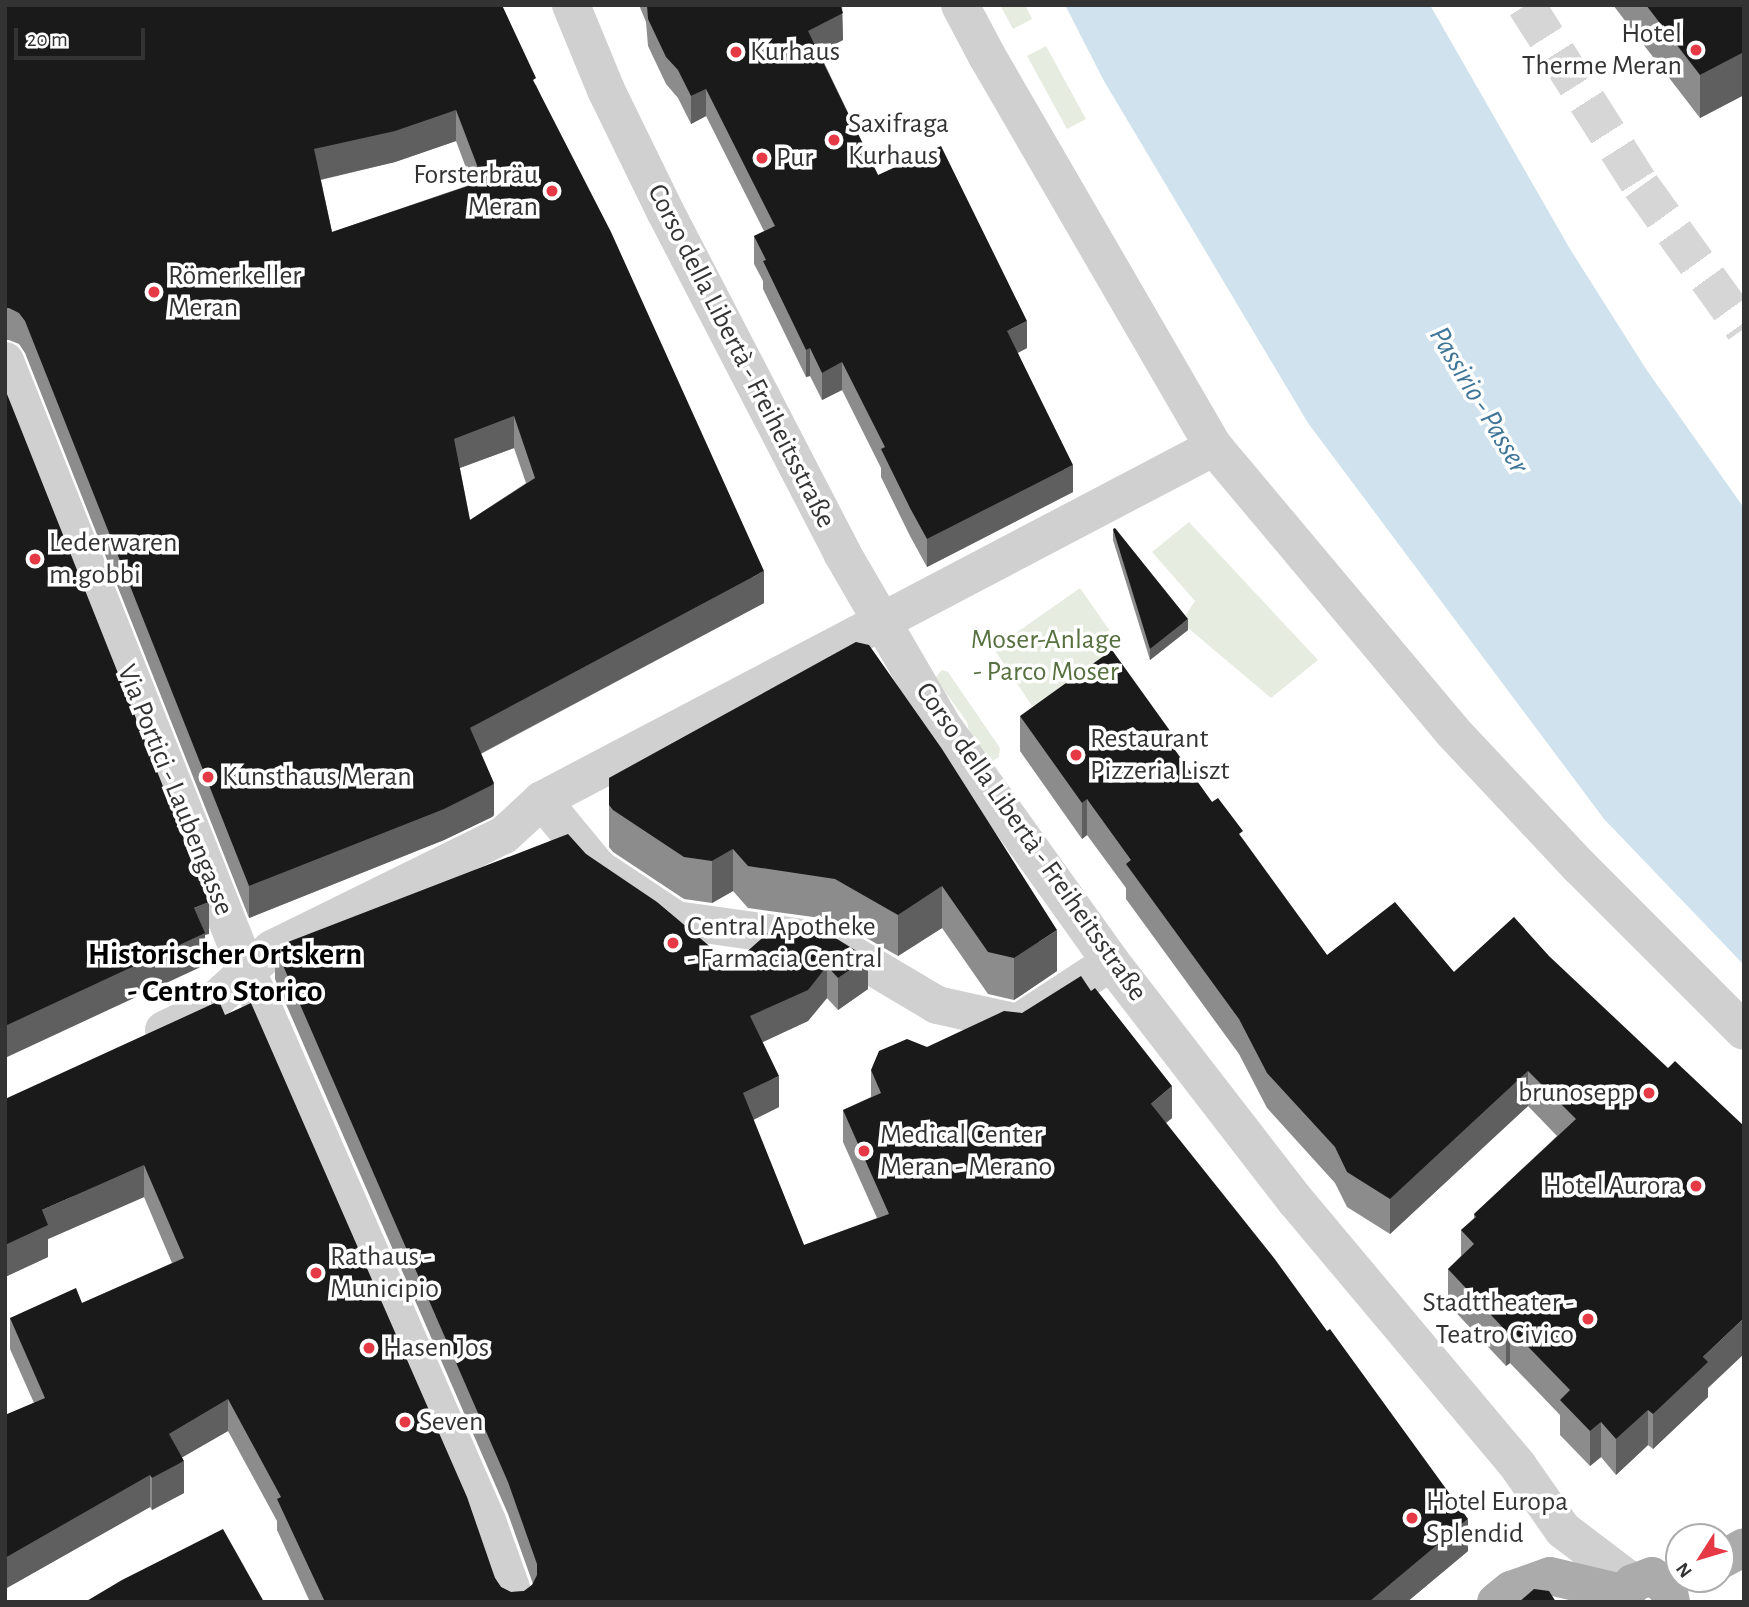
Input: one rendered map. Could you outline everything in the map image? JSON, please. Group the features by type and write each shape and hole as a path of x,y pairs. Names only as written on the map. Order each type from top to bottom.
{"main road":[{"path":"1496,1602 1511,1590 1550,1576 1651,1591"}],"street":[{"name":"Corso della Libertà - Freiheitsstraße","path":"570,5 606,90 665,211 842,553 944,728 1111,962 1295,1200 1518,1466 1563,1530 1651,1591"},
{"path":"960,5 986,56 1214,447 1453,732 1579,866 1744,1031"},
{"name":"Via Portici - Laubengasse","path":"5,361 247,971 484,1514 516,1602"},
{"path":"128,1048 202,1012 272,948 504,835 542,800 1214,447"},
{"path":"542,800 598,868 676,920 831,942 937,1005 1018,1023 1111,962"}],"green space":[{"path":"1000,5 1025,5 1032,19 1013,29"},
{"path":"1046,46 1086,119 1067,129 1027,56"},
{"path":"1189,522 1318,660 1271,698 1181,622 1195,601 1152,552"},
{"name":"Moser-Anlage - Parco Moser","path":"1080,588 1121,647 1040,704 1032,706 996,652 996,647"},
{"path":"942,670 948,672 1000,748 999,757 992,761 984,759 970,736 967,722 935,678"}],"water":[{"name":"Passirio - Passer","path":"1065,5 1430,5 1570,249 1646,369 1744,508 1744,965 1604,819 1308,423 1104,81"}],"building":[{"path":"5,5 502,5 536,78 533,80 611,232 764,571 470,728 494,783 492,785 444,809 249,886 25,321 19,313 5,308","holes":["456,110 483,181 332,232 314,149 395,131","514,416 535,478 470,520 454,439"]},
{"path":"647,5 840,5 843,13 808,31 878,175 941,146 1027,321 1007,331 1073,465 927,539 881,449 885,447 842,362 822,373 810,348 806,350 763,261 766,260 754,236 775,226 706,89 691,96 678,70 666,57 648,19"},
{"path":"1646,5 1744,5 1744,52 1700,75"},
{"path":"5,389 209,902 194,908 205,933 5,1026"},
{"path":"1115,528 1188,619 1150,649 1113,529"},
{"path":"856,642 869,645 942,749 1057,930 1014,958 988,952 942,886 898,915 835,879 748,866 733,849 712,861 684,857 609,805 609,778"},
{"path":"1112,650 1173,735 1167,739 1212,802 1218,798 1243,831 1239,834 1327,955 1395,902 1454,972 1514,917 1549,956 1668,1068 1675,1061 1744,1126 1744,1318 1703,1357 1708,1362 1653,1414 1648,1410 1616,1439 1601,1422 1590,1431 1560,1400 1570,1390 1510,1328 1506,1331 1448,1269 1474,1244 1461,1230 1476,1217 1474,1214 1576,1119 1528,1071 1390,1199 1347,1172 1335,1147 1267,1073 1239,1019 1126,864 1131,860 1087,799 1082,803 1020,716"},
{"path":"568,834 586,854 657,902 732,965 777,925 824,931 868,958 838,978 827,966 808,990 750,1016 779,1076 743,1093 804,1245 889,1214 843,1110 881,1093 871,1070 879,1051 907,1039 927,1047 1004,1011 1022,1013 1081,976 1091,991 1095,988 1172,1086 1151,1104 1274,1258 1327,1331 1330,1329 1468,1519 1369,1602 325,1602 277,1499 281,1497 228,1399 169,1434 184,1461 152,1478 150,1475 5,1558 5,1415 45,1398 10,1318 76,1288 82,1303 184,1258 144,1165 42,1210 48,1225 5,1245 5,1099 219,1001 225,1015 251,1003 467,1497 495,1578 501,1587 511,1592 524,1591 532,1585 537,1575 537,1564 508,1482 275,947"},
{"path":"223,1529 264,1602 85,1602 122,1580"},
{"path":"1534,1589 1549,1591 1556,1602 1519,1602"}],"tunnel":[{"path":"1526,5 1641,186 1744,329"}],"place":[{"name":"Hotel Therme Meran","path":"1696,50"},
{"name":"Kurhaus","path":"736,52"},
{"name":"Saxifraga Kurhaus","path":"834,140"},
{"name":"Pur","path":"762,158"},
{"name":"Forsterbräu Meran","path":"552,191"},
{"name":"Römerkeller Meran","path":"154,292"},
{"name":"Lederwaren m.gobbi","path":"35,559"},
{"name":"Restaurant Pizzeria Liszt","path":"1076,755"},
{"name":"Kunsthaus Meran","path":"208,777"},
{"name":"Central Apotheke - Farmacia Central","path":"673,943"},
{"name":"brunosepp","path":"1649,1093"},
{"name":"Medical Center Meran - Merano","path":"864,1151"},
{"name":"Hotel Aurora","path":"1696,1186"},
{"name":"Rathaus - Municipio","path":"316,1273"},
{"name":"Stadttheater - Teatro Civico","path":"1588,1319"},
{"name":"Hasen Jos","path":"369,1348"},
{"name":"Seven","path":"405,1422"},
{"name":"Hotel Europa Splendid","path":"1412,1518"}],"district":[{"name":"Historischer Ortskern - Centro Storico","path":"225,974"}]}
